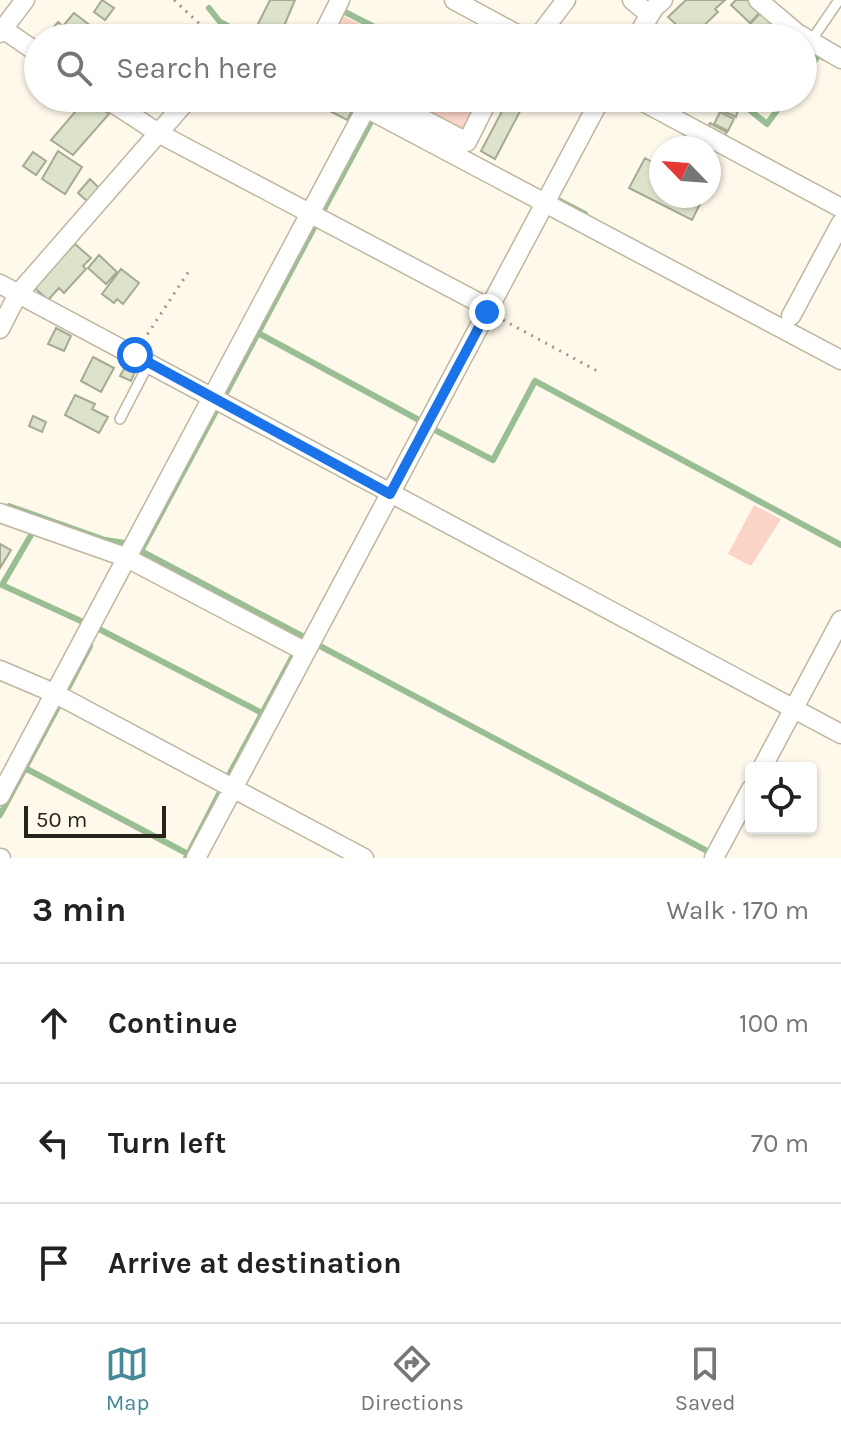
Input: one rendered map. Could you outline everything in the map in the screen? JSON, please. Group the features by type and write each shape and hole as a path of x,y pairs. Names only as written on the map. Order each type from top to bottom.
{"street":[{"path":"24,44 1,30 25,0"},
{"path":"328,24 340,0"},
{"path":"454,0 499,24"},
{"path":"541,24 566,0"},
{"path":"632,0 650,15"},
{"path":"645,24 663,0"},
{"path":"758,0 783,24"},
{"path":"817,47 841,59"},
{"path":"126,112 160,134 488,310"},
{"path":"0,329 18,294 178,112"},
{"path":"0,796 364,112"},
{"path":"373,112 841,360"},
{"path":"410,112 467,142 482,112"},
{"path":"196,858 594,112"},
{"path":"662,112 841,208"},
{"path":"791,316 841,223"},
{"path":"0,284 841,734"},
{"path":"0,513 125,557 306,652"},
{"path":"765,762 841,620"},
{"path":"0,670 54,693 364,858"},
{"path":"714,858 745,800"}],"lane":[{"path":"812,24 839,0"},
{"path":"120,419 142,359"}],"path":[{"path":"174,0 200,24"},
{"path":"142,359 169,296 191,268"},
{"path":"488,310 601,373"}],"shaded area":[{"path":"340,14 359,24 335,24"},
{"path":"432,112 477,112 466,133 429,118"},
{"path":"754,505 781,519 751,566 728,554"}],"building":[{"path":"102,0 114,8 105,20 94,12"},
{"path":"270,0 295,0 285,24 258,24"},
{"path":"686,0 725,0 706,24 676,24 668,17"},
{"path":"736,0 750,0 761,11 750,23 731,5"},
{"path":"762,11 774,23 773,24 750,24"},
{"path":"74,13 88,24 65,24"},
{"path":"75,112 109,114 73,155 51,140"},
{"path":"332,112 351,112 347,120"},
{"path":"502,112 520,112 495,159 481,151"},
{"path":"720,112 734,119 728,131 714,124"},
{"path":"710,123 727,132 724,137 707,128"},
{"path":"58,151 82,167 65,194 42,179"},
{"path":"33,152 46,161 36,175 23,166"},
{"path":"645,158 649,160 649,198 629,188"},
{"path":"90,179 100,189 88,202 78,193"},
{"path":"668,208 698,208 692,220"},
{"path":"75,244 91,258 83,266 86,269 64,293 59,288 48,300 35,288 46,276 44,274"},
{"path":"99,255 117,272 106,284 88,268"},
{"path":"121,269 139,283 123,304 117,299 114,303 102,294"},
{"path":"56,328 71,336 64,351 48,344"},
{"path":"93,357 114,368 101,392 81,381"},
{"path":"125,367 135,372 131,381 120,376"},
{"path":"75,395 95,404 92,409 108,417 99,433 65,415"},
{"path":"33,416 46,422 42,432 29,426"},
{"path":"0,544 11,550 0,568"}],"waterway":[{"path":"209,8 224,24"},
{"path":"345,12 369,24"},
{"path":"817,58 819,55 824,58"},
{"path":"752,112 767,124 776,112"},
{"path":"322,213 373,118"},
{"path":"556,199 585,214"},
{"path":"224,397 316,224"},
{"path":"258,333 419,420"},
{"path":"433,429 493,460 535,381 841,545"},
{"path":"216,411 141,551 306,638"},
{"path":"9,506 105,540 125,543"},
{"path":"31,535 2,585 83,622"},
{"path":"99,629 262,713"},
{"path":"318,645 709,852"},
{"path":"67,690 90,646"},
{"path":"229,775 294,654"},
{"path":"0,815 59,705"},
{"path":"25,768 188,854"},
{"path":"186,858 220,792"}],"route":[{"path":"135,355 390,494 487,312"}]}
